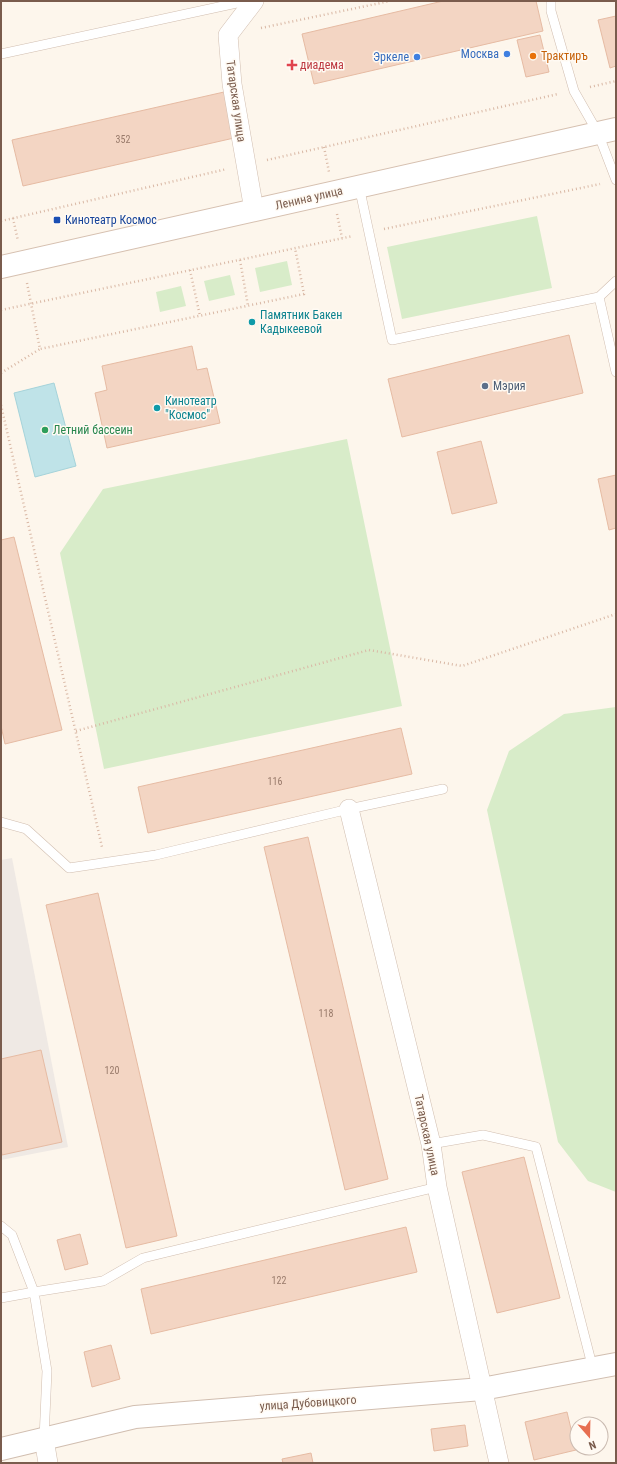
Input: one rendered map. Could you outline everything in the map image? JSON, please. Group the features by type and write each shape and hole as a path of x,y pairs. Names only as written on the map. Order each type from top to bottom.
{"street":[{"path":"228,35 254,1"},
{"name":"Татарская улица","path":"228,35 232,84 254,210"},
{"name":"Ленина улица","path":"1,267 607,131"},
{"name":"Татарская улица","path":"349,809 431,1144 437,1187 499,1463"},
{"name":"улица Дубовицкого","path":"1,1449 135,1417 482,1389 616,1364"},
{"path":"44,1439 48,1463"}],"lane":[{"path":"1,54 246,1"},
{"path":"551,1 551,11 574,91 607,131 616,180"},
{"path":"359,186 392,340 599,297 616,281"},
{"path":"599,297 616,372"},
{"path":"1,822 26,829 70,868 156,855 349,809 443,789"},
{"path":"431,1144 483,1134 536,1147 593,1369"},
{"path":"1,1298 103,1281 143,1258 437,1187"},
{"path":"1,1226 12,1235 34,1292 47,1371 44,1439"}],"path":[{"path":"228,35 390,1"},
{"path":"1,221 245,164 616,81"},
{"path":"1,310 601,184"},
{"path":"1,373 40,349 304,294 295,248"},
{"path":"240,260 248,306"},
{"path":"190,270 200,316"},
{"path":"31,304 40,349"},
{"path":"1,405 106,862"},
{"path":"76,732 369,650 462,666 616,614"}],"shaded area":[{"path":"12,858 68,1147 1,1160 1,860"}],"green space":[{"path":"537,216 552,288 402,319 387,247"},
{"path":"287,261 292,285 260,292 255,268"},
{"path":"230,275 235,295 209,301 204,281"},
{"path":"181,286 186,306 160,312 156,292"},
{"path":"347,439 402,706 104,769 60,553 103,489"},
{"path":"616,707 616,1192 588,1181 558,1142 487,810 509,751 564,714"}],"water":[{"name":"Летний бассеин","path":"54,383 76,466 35,477 14,393"}],"building":[{"path":"443,1 536,1 543,31 314,84 302,34"},
{"path":"616,16 616,66 610,68 598,20"},
{"name":"Трактиръ","path":"540,35 549,72 526,77 517,40"},
{"path":"224,92 234,138 23,186 12,140"},
{"name":"Мэрия","path":"569,335 583,393 402,437 388,379"},
{"name":"Кинотеатр \"Космос\"","path":"192,346 197,370 207,368 220,423 107,448 95,393 107,390 102,366"},
{"path":"481,441 497,503 452,514 437,452"},
{"path":"616,475 616,528 609,530 598,479"},
{"path":"14,537 62,730 5,744 1,726 1,540"},
{"path":"401,728 412,774 148,833 138,787"},
{"path":"308,837 388,1179 345,1190 264,847"},
{"path":"98,893 177,1236 126,1248 46,905"},
{"path":"41,1050 62,1142 2,1155 1,1059"},
{"path":"524,1157 560,1298 497,1313 462,1172"},
{"path":"406,1227 417,1272 151,1334 141,1289"},
{"path":"80,1234 88,1264 65,1270 57,1240"},
{"path":"111,1345 120,1379 92,1387 84,1352"},
{"path":"567,1412 569,1420 569,1452 534,1460 525,1422"},
{"path":"465,1425 468,1446 434,1451 431,1429"},
{"path":"311,1453 313,1463 283,1463 282,1459"}],"place":[{"name":"Москва","path":"507,54"},
{"name":"Трактиръ","path":"533,56"},
{"name":"Эркеле","path":"417,57"},
{"name":"диадема","path":"292,65"},
{"name":"Кинотеатр Космос","path":"57,220"},
{"name":"Памятник Бакен Кадыкеевой","path":"252,322"},
{"name":"Мэрия","path":"485,386"},
{"name":"Кинотеатр \"Космос\"","path":"157,408"},
{"name":"Летний бассеин","path":"45,430"}]}
